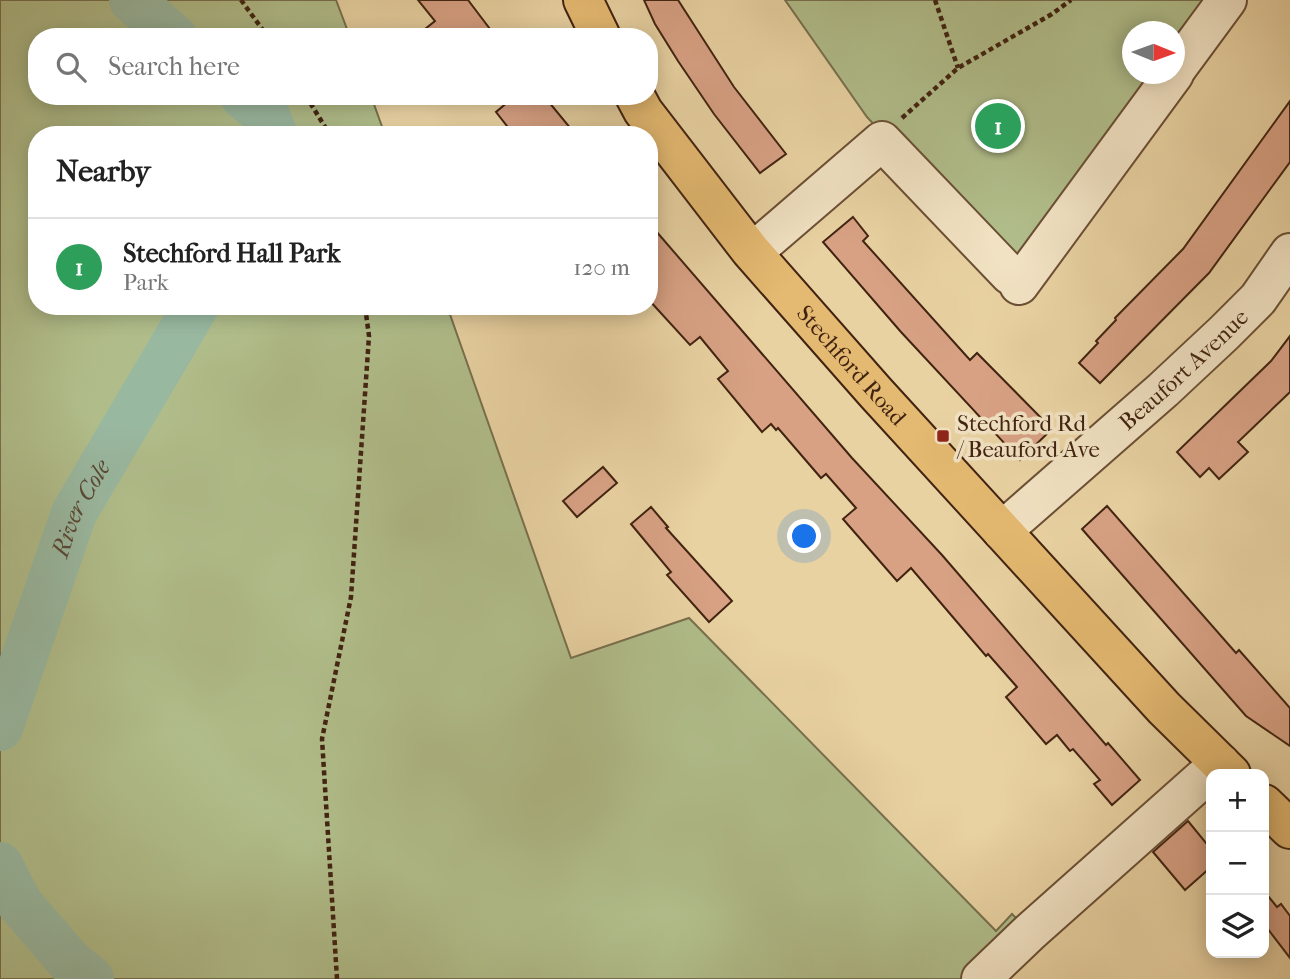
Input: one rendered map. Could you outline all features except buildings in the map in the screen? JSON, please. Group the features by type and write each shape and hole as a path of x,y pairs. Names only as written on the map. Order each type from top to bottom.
{"main road":[{"path":"583,0 597,28"},
{"name":"Stechford Road","path":"640,105 655,126"},
{"name":"Stechford Road","path":"658,130 753,253 1002,531 1164,708 1225,769"},
{"path":"1269,809 1290,828"}],"street":[{"path":"1185,58 1227,0"},
{"path":"753,253 882,141 1015,280 1166,84"},
{"name":"Beaufort Avenue","path":"1002,531 1224,333 1258,299 1290,253"},
{"path":"999,973 1030,932 1206,785"}],"path":[{"path":"242,0 262,28"},
{"path":"935,0 958,68"},
{"path":"312,105 324,126"},
{"path":"337,979 322,739 351,597 369,336 366,315"}],"green space":[{"path":"0,0 336,0 347,28 28,28 28,105 374,105 382,126 28,126 28,315 450,315 571,658 689,618 996,931 1012,914 1030,932 992,979 0,979"},
{"path":"785,0 1204,0 1185,29 1185,21 1122,21 1122,84 1148,84 1033,256 1001,262 867,117"}],"waterway":[{"name":"River Cole","path":"132,0 164,28"},
{"name":"River Cole","path":"254,105 267,116 271,126"},
{"name":"River Cole","path":"0,728 74,513 191,315"},
{"name":"River Cole","path":"0,865 20,904 70,962 91,979"}],"place":[{"name":"Stechford Hall Park","path":"998,126"},
{"name":"Stechford Rd / Beauford Ave","path":"943,436"}]}
